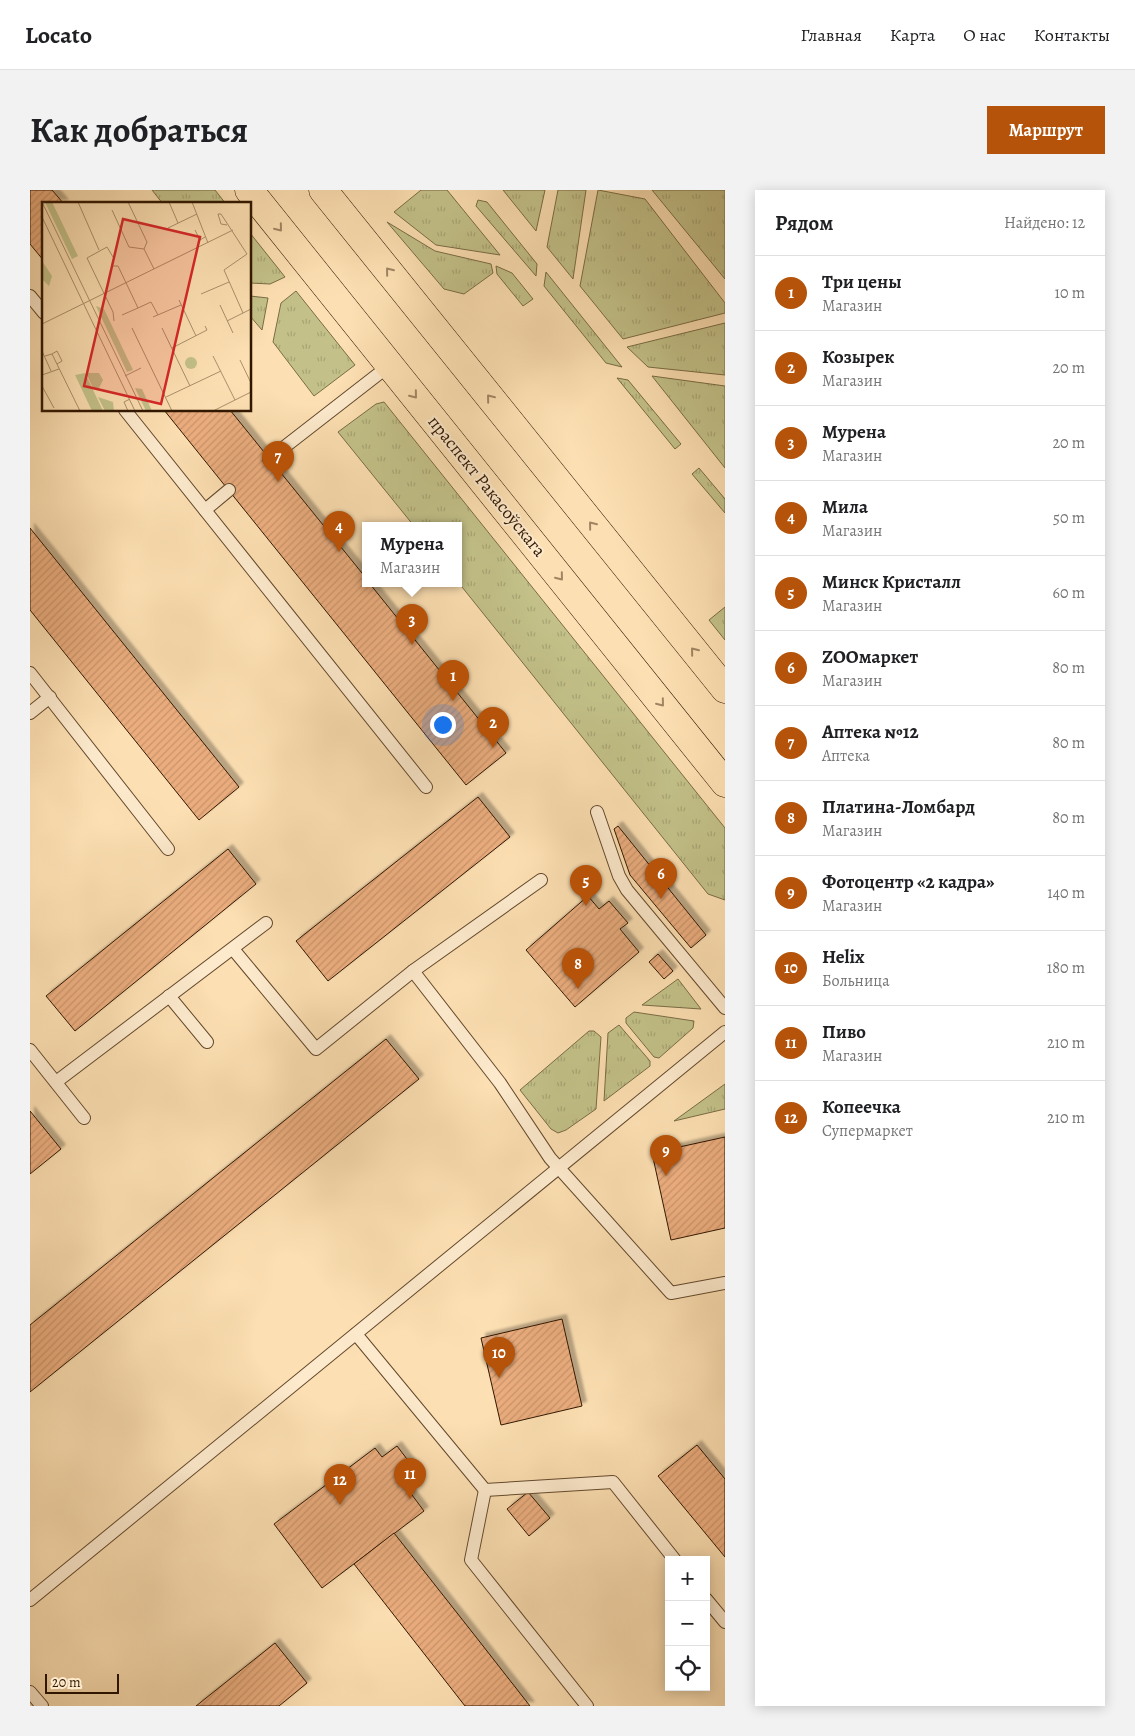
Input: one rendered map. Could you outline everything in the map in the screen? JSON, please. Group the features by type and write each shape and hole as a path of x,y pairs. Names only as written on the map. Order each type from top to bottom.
{"main road":[{"name":"праспект Ракасоўскага","path":"249,190 725,783"},
{"path":"323,190 725,689"}],"lane":[{"path":"30,296 42,311"},
{"path":"269,459 390,365"},
{"path":"125,411 426,787"},
{"path":"205,510 229,490"},
{"path":"30,672 168,849"},
{"path":"30,713 50,697"},
{"path":"597,812 619,876 627,890 695,968 725,1008"},
{"path":"233,949 316,1048 413,971 541,880"},
{"path":"56,1082 266,923"},
{"path":"413,971 500,1083 558,1168 671,1293 725,1282"},
{"path":"169,996 207,1042"},
{"path":"30,1600 725,1032"},
{"path":"30,1050 84,1118"},
{"path":"356,1334 485,1490"},
{"path":"485,1490 613,1482 672,1556"},
{"path":"485,1490 471,1560 587,1706"},
{"path":"708,1601 725,1622"},
{"path":"30,1692 42,1706"}],"green space":[{"path":"152,190 215,190 224,202 161,202"},
{"path":"421,190 447,190 500,255 436,245 394,212"},
{"path":"503,190 545,190 536,231"},
{"path":"558,190 586,190 573,279 547,247"},
{"path":"598,190 645,199 725,303 725,313 623,339 580,286"},
{"path":"652,190 725,190 725,279"},
{"path":"478,200 487,202 537,264 536,276 476,206"},
{"path":"387,222 435,251 491,264 493,273 464,294 444,289"},
{"path":"251,234 285,277 270,284 251,283"},
{"path":"496,266 512,273 533,299 523,306 497,274"},
{"path":"546,272 622,367 606,363 544,286"},
{"path":"296,291 355,365 314,396 273,342 281,303"},
{"path":"251,296 268,298 262,330 251,317"},
{"path":"725,323 725,375 648,367 627,347"},
{"path":"652,376 725,386 725,468"},
{"path":"617,378 628,380 681,444 675,449"},
{"path":"384,402 725,828 725,900 708,894 462,587 462,522 411,522 338,432 376,404"},
{"path":"699,468 725,499 725,513 692,474"},
{"path":"725,607 725,640 709,620"},
{"path":"678,979 701,1009 642,1005"},
{"path":"634,1012 694,1021 693,1028 659,1058 654,1057 626,1023 626,1018"},
{"path":"619,1025 650,1061 650,1066 604,1101 608,1033"},
{"path":"589,1031 594,1031 601,1037 596,1109 566,1130 558,1133 551,1129 520,1090"},
{"path":"725,1084 725,1109 674,1121"}],"building":[{"path":"30,190 52,190 62,202 42,202 42,259 30,244"},
{"path":"165,411 231,411 362,573 362,587 372,587 506,753 466,785"},
{"path":"30,528 239,787 199,820 30,610"},
{"path":"478,797 510,837 328,981 296,941"},
{"path":"618,826 706,935 691,948 630,875 614,829"},
{"path":"228,849 256,884 75,1031 46,996"},
{"path":"588,896 599,909 609,901 628,923 620,929 639,952 575,1007 526,950"},
{"path":"658,954 673,971 664,979 649,962"},
{"path":"386,1039 419,1079 30,1392 30,1325"},
{"path":"30,1111 61,1149 30,1174"},
{"path":"725,1137 725,1228 671,1240 652,1153"},
{"path":"562,1319 582,1406 501,1425 481,1338"},
{"path":"697,1445 725,1479 725,1557 658,1476"},
{"path":"397,1446 420,1476 406,1487 424,1511 322,1588 274,1524 375,1448 382,1457"},
{"path":"528,1492 550,1518 529,1536 507,1509"},
{"path":"394,1533 530,1706 465,1706 354,1564"},
{"path":"275,1643 307,1683 279,1706 196,1706"}],"place":[{"name":"Аптека №12","path":"278,482"},
{"name":"Мила","path":"339,552"},
{"name":"Мурена","path":"412,645"},
{"name":"Три цены","path":"453,701"},
{"name":"Козырек","path":"493,748"},
{"name":"ZOOмаркет","path":"661,899"},
{"name":"Минск Кристалл","path":"586,906"},
{"name":"Платина-Ломбард","path":"578,989"},
{"name":"Фотоцентр «2 кадра»","path":"666,1176"},
{"name":"Helix","path":"499,1378"},
{"name":"Пиво","path":"410,1499"},
{"name":"Копеечка","path":"340,1505"}]}
